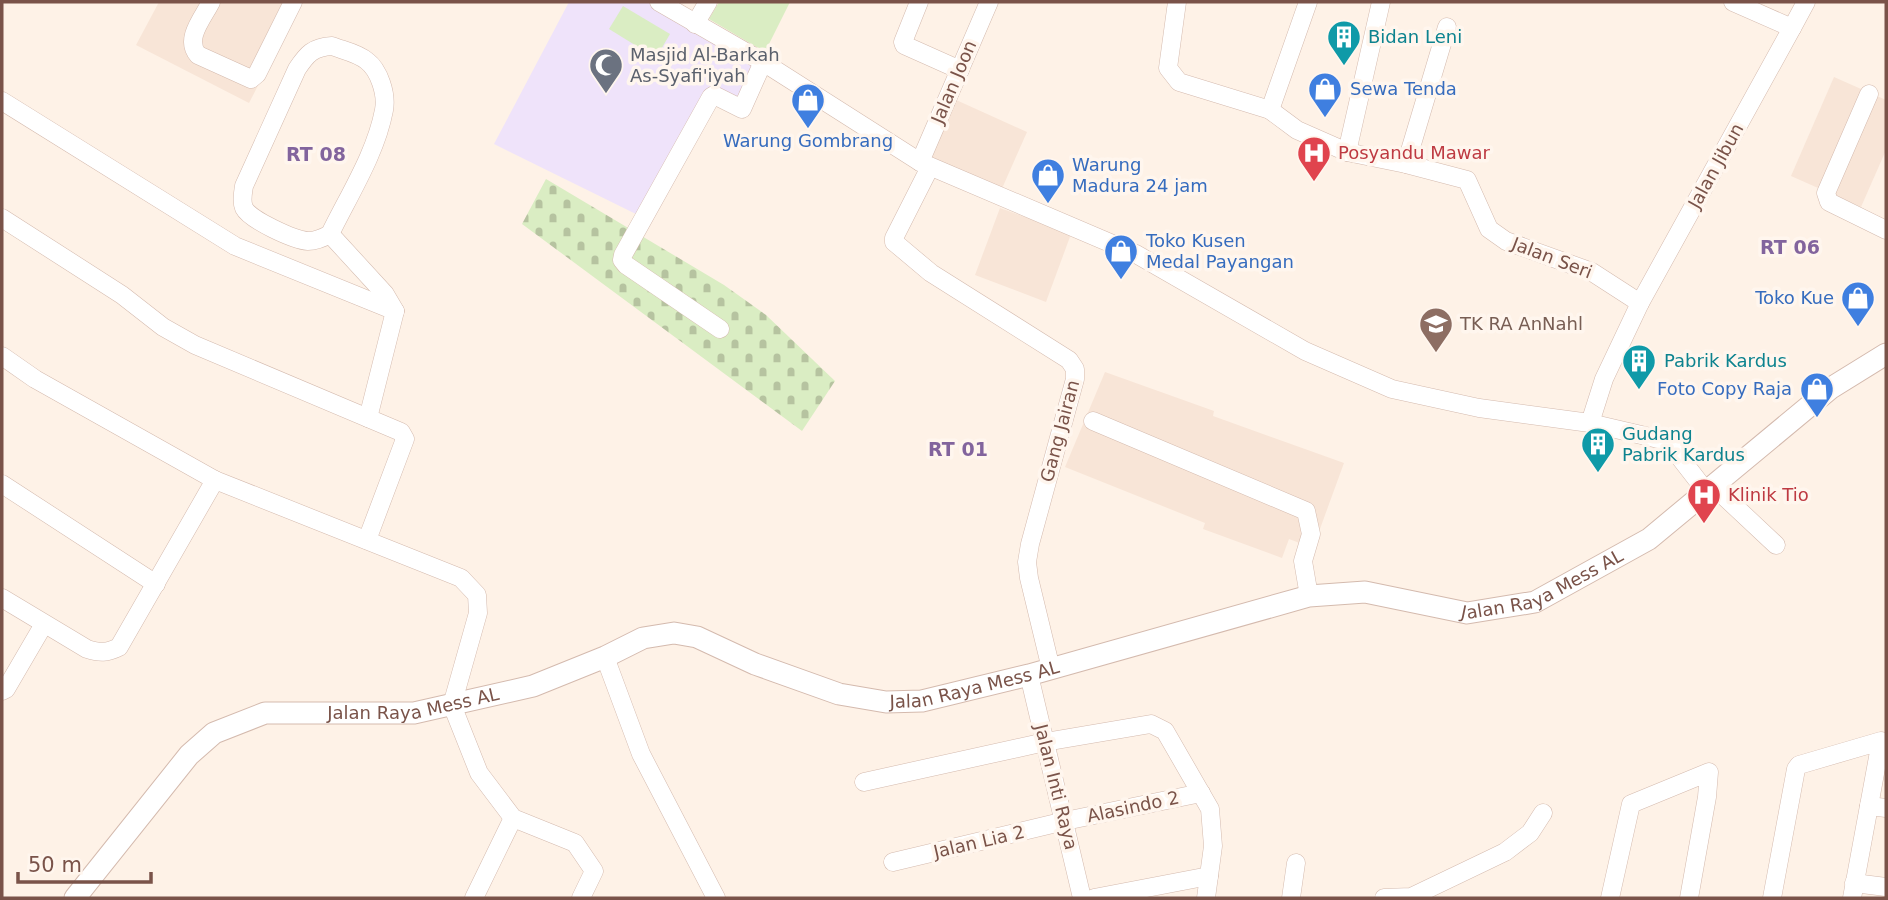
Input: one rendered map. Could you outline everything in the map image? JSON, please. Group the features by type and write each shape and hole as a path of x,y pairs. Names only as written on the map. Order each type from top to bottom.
{"street":[{"path":"211,2 191,39 192,48 198,55 251,79 257,74 293,2"},
{"path":"659,2 763,62 925,164 1136,254 1305,351 1392,389 1479,408 1590,423 1667,441 1708,488 1776,545"},
{"path":"695,24 708,2"},
{"path":"919,2 903,42 904,46 960,70"},
{"name":"Jalan Joon","path":"925,164 989,2"},
{"name":"Jalan Seri","path":"1177,2 1168,68 1179,82 1270,110 1297,130 1347,152 1467,180 1489,229 1497,235 1506,241 1592,272 1640,303"},
{"path":"1270,110 1308,2"},
{"path":"1347,152 1381,2"},
{"path":"1733,2 1792,28"},
{"name":"Jalan Jibun","path":"1640,303 1806,2"},
{"path":"1406,164 1447,27"},
{"path":"332,46 365,59 374,68 383,95 384,108 372,146 330,234 316,240 297,239 251,216 244,207 242,197 244,186 297,69 306,55 317,47 332,46"},
{"path":"720,329 625,265 622,260 711,96 742,109 763,62"},
{"path":"1869,94 1826,193 1829,202 1886,230"},
{"path":"2,101 235,246 395,311"},
{"name":"Gang Jairan","path":"925,164 894,238 896,245 931,273 1069,360 1075,369 1075,379 1027,562 1051,669"},
{"path":"2,218 122,295 163,327 195,345 401,432 405,439 366,540"},
{"path":"330,234 385,294 395,311 368,418"},
{"path":"1590,423 1604,379 1640,303"},
{"name":"Jalan Raya Mess AL","path":"75,898 189,754 214,733 265,713 414,713 533,686 643,638 674,633 696,637 755,664 839,694 886,702 922,701 1029,676 1309,596 1365,592 1467,613 1535,602 1648,539 1831,388 1886,354"},
{"path":"2,356 35,379 215,480 461,578 477,595 478,612 452,705 480,773 513,818 575,844 594,870 581,898"},
{"path":"1093,421 1306,511 1311,534 1303,561 1309,596"},
{"path":"2,598 87,649 99,653 110,652 119,647 215,480"},
{"path":"2,484 156,584"},
{"path":"2,691 6,689 44,624"},
{"path":"604,657 640,754 716,898"},
{"name":"Jalan Inti Raya","path":"1029,676 1082,898"},
{"path":"863,782 1045,742 1151,724 1164,731 1210,809 1213,846 1206,898"},
{"path":"1772,898 1796,769 1799,765 1883,740 1878,807 1853,890 1886,887"},
{"path":"1610,898 1630,804 1709,772 1689,898"},
{"name":"Alasindo 2","path":"1065,821 1201,793"},
{"path":"1384,898 1417,897 1505,852 1530,833 1544,813"},
{"path":"474,898 513,818"},
{"name":"Jalan Lia 2","path":"893,862 1065,821"},
{"path":"1291,898 1296,863"},
{"path":"1094,898 1209,876"}],"shaded area":[{"path":"159,2 301,2 249,103 136,45"},
{"path":"569,2 652,2 757,65 739,104 712,91 644,218 494,144"},
{"path":"1834,77 1886,100 1886,150 1861,207 1791,176"},
{"path":"954,99 1027,132 1000,193 927,160"},
{"path":"1000,208 1071,234 1046,302 975,275"},
{"path":"1105,372 1214,411 1213,416 1344,463 1313,548 1289,539 1282,558 1203,529 1205,523 1065,467"}],"green space":[{"path":"719,2 790,2 765,52 709,19"},
{"path":"623,6 670,34 656,58 609,29"},
{"path":"546,179 724,285 766,315 835,381 802,431 522,224"}],"place":[{"name":"Bidan Leni","path":"1344,67"},
{"name":"Masjid Al-Barkah As-Syafi'iyah","path":"606,95"},
{"name":"Sewa Tenda","path":"1325,119"},
{"name":"Warung Gombrang","path":"808,130"},
{"name":"Posyandu Mawar","path":"1314,183"},
{"name":"Warung Madura 24 jam","path":"1048,205"},
{"name":"Toko Kusen Medal Payangan","path":"1121,281"},
{"name":"Toko Kue","path":"1858,328"},
{"name":"TK RA AnNahl","path":"1436,354"},
{"name":"Pabrik Kardus","path":"1639,391"},
{"name":"Foto Copy Raja","path":"1817,419"},
{"name":"Gudang Pabrik Kardus","path":"1598,474"},
{"name":"Klinik Tio","path":"1704,525"}],"district":[{"name":"RT 08","path":"316,154"},
{"name":"RT 06","path":"1790,247"},
{"name":"RT 01","path":"958,449"}]}
